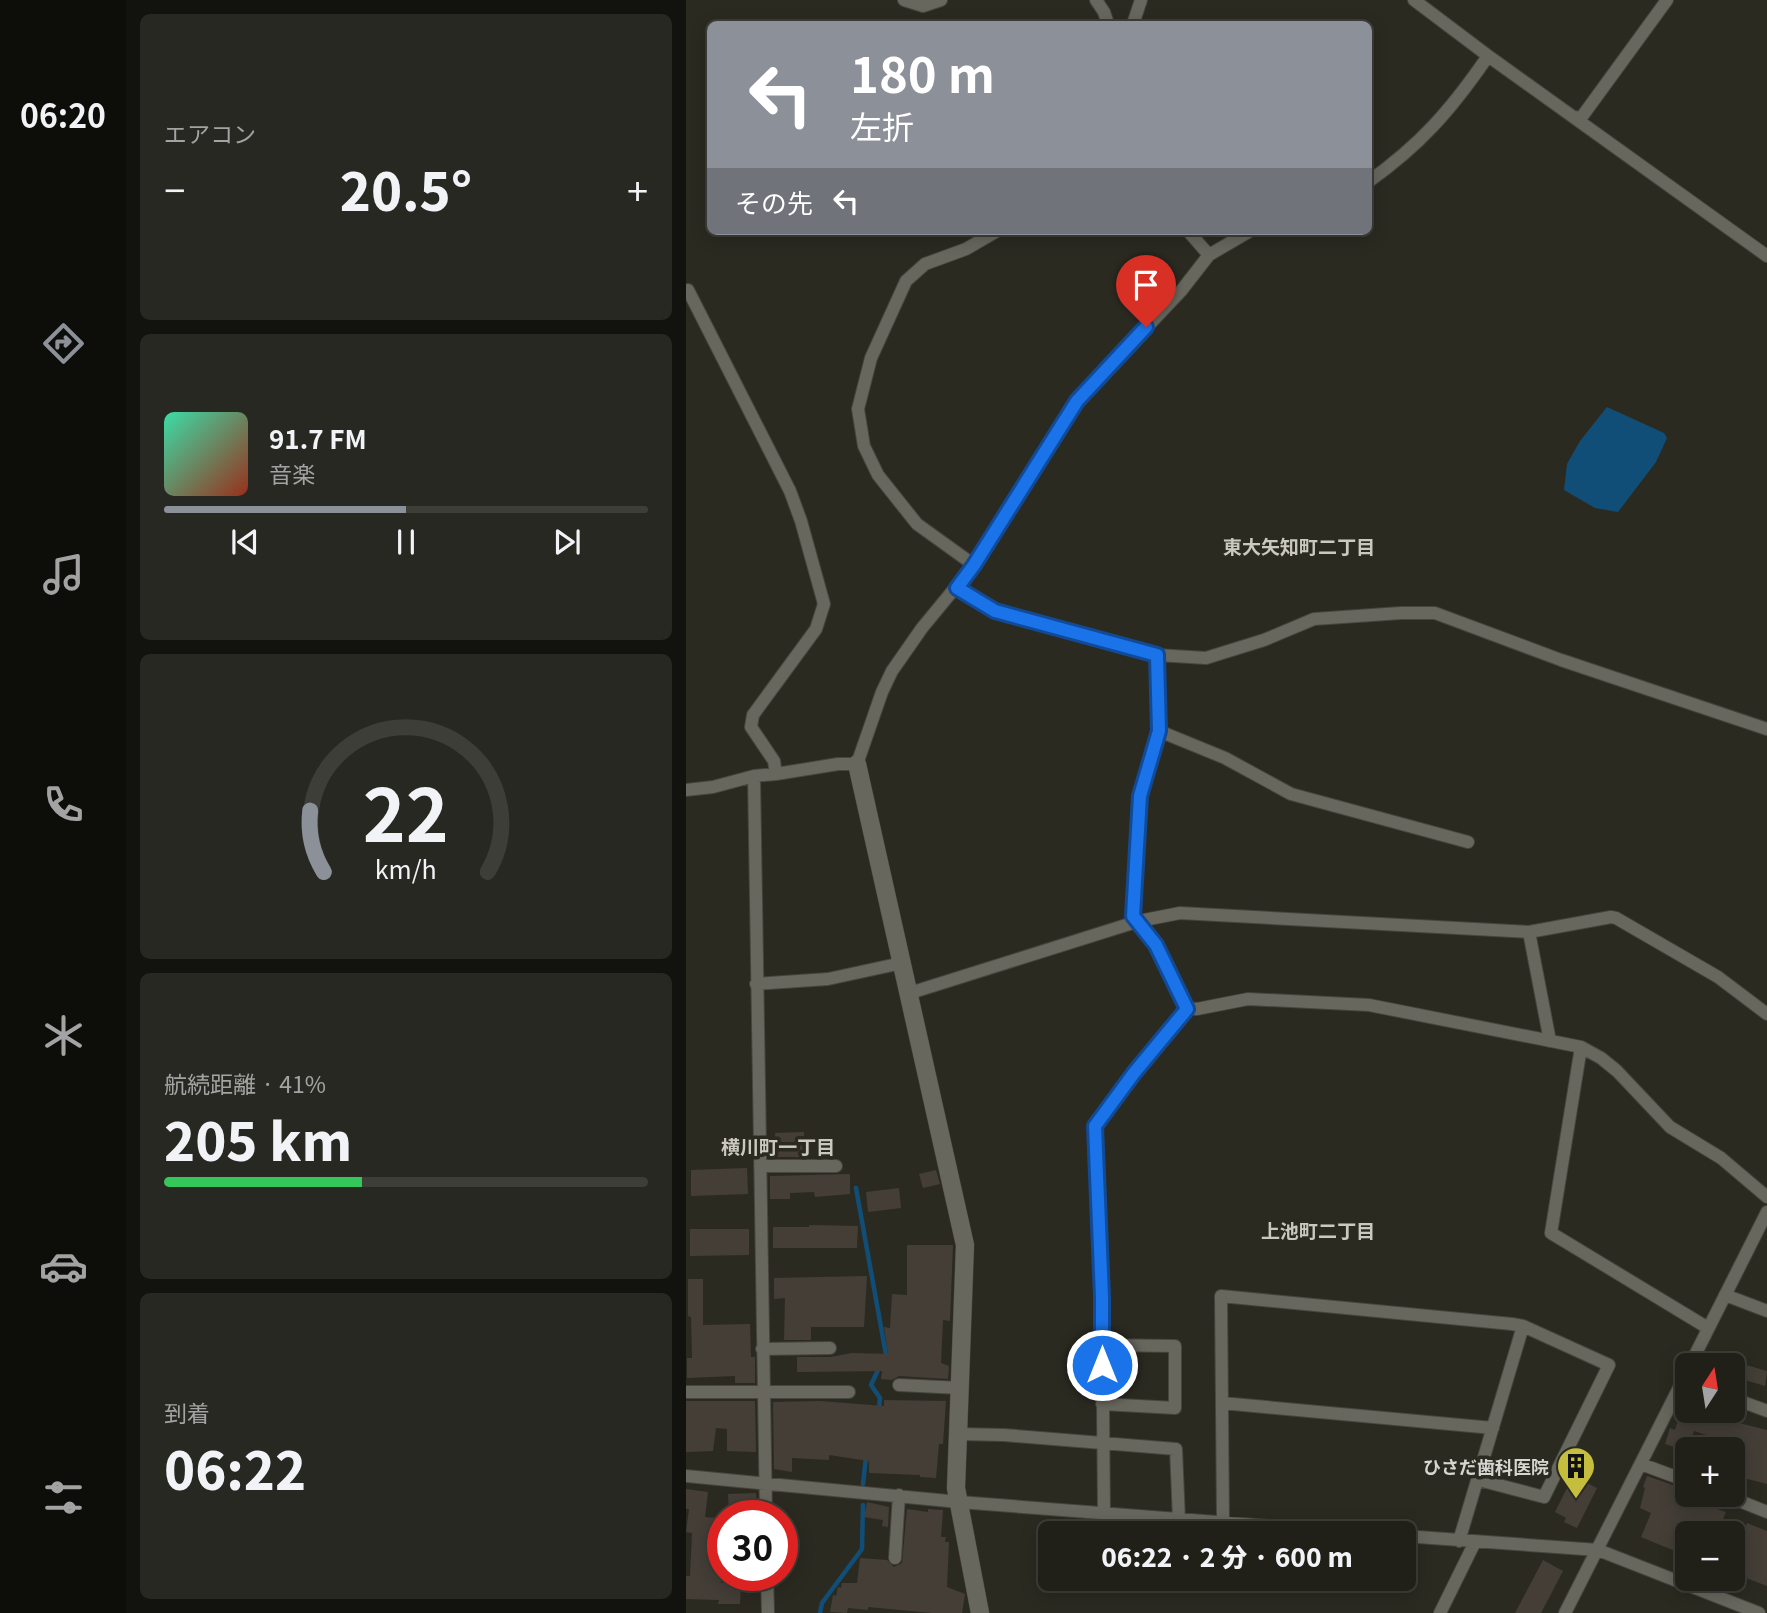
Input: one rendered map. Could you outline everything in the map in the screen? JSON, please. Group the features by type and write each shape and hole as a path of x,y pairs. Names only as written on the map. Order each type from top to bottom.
{"street":[{"path":"904,0 923,6 941,0"},
{"path":"1096,0 1107,21"},
{"path":"1134,21 1141,0"},
{"path":"1414,0 1767,256"},
{"path":"1574,117 1581,118 1667,0"},
{"path":"1372,179 1397,161 1443,118 1486,59 1491,58"},
{"path":"974,565 917,524 878,475 864,446 858,410 871,358 906,281 925,264 966,249 990,235"},
{"path":"1192,235 1209,255"},
{"path":"979,1613 956,1488 965,1245 857,764 892,671 922,628 974,565 1077,401 1181,291 1209,255 1243,235"},
{"path":"688,290 790,491 824,604 821,618 812,636 753,715 751,727 774,761 776,774"},
{"path":"957,588 995,611 1157,655 1206,658 1264,640 1314,619 1435,613 1561,660 1767,729"},
{"path":"1157,655 1159,731 1140,796 1133,916 1156,945 1187,1009"},
{"path":"1159,731 1225,758 1291,794 1468,842"},
{"path":"686,790 713,787 754,776 838,764 857,764"},
{"path":"754,776 766,1500"},
{"path":"909,993 1139,921 1191,913 1528,932 1611,917 1718,977 1767,1014"},
{"path":"1528,932 1550,1041"},
{"path":"757,984 828,979 902,963"},
{"path":"1187,1009 1248,999 1369,1005 1581,1047 1617,1071 1670,1127 1721,1158 1767,1197"},
{"path":"1104,1514 1102,1297 1095,1126 1134,1073 1187,1009"},
{"path":"1581,1047 1551,1233 1708,1328"},
{"path":"760,1166 836,1166"},
{"path":"1696,1353 1767,1212"},
{"path":"1725,1295 1767,1311"},
{"path":"1223,1521 1221,1296 1523,1326 1609,1365 1544,1497 1479,1480"},
{"path":"1460,1541 1523,1326"},
{"path":"1102,1345 1175,1346 1175,1408 1102,1404"},
{"path":"762,1349 830,1348"},
{"path":"899,1385 960,1388"},
{"path":"686,1392 849,1392"},
{"path":"1565,1613 1675,1398"},
{"path":"1222,1403 1493,1428"},
{"path":"1745,1403 1767,1411"},
{"path":"958,1434 1004,1435 1176,1449 1179,1520"},
{"path":"1641,1464 1675,1477"},
{"path":"686,1476 959,1502 1201,1521"},
{"path":"895,1558 899,1495"},
{"path":"1745,1503 1767,1512"},
{"path":"1416,1537 1598,1550 1759,1613"},
{"path":"1440,1613 1475,1542"},
{"path":"767,1591 768,1613"}],"water":[{"path":"1607,407 1664,433 1667,438 1656,462 1618,512 1595,508 1564,490 1567,464 1580,441"}],"building":[{"path":"804,1132 805,1157 776,1157 775,1133"},
{"path":"747,1168 748,1194 691,1196 691,1170"},
{"path":"936,1170 940,1184 923,1188 919,1174"},
{"path":"850,1174 850,1194 815,1197 814,1192 790,1193 790,1199 770,1199 770,1176"},
{"path":"899,1188 901,1208 868,1212 866,1192"},
{"path":"858,1226 857,1248 773,1248 773,1227"},
{"path":"690,1229 749,1229 749,1255 690,1256"},
{"path":"907,1245 953,1245 950,1321 943,1320 941,1363 949,1366 948,1379 899,1376 892,1380 881,1379 882,1371 797,1372 797,1357 830,1357 852,1353 888,1354 884,1327 890,1328 892,1294 907,1295"},
{"path":"867,1276 864,1327 811,1327 811,1340 784,1340 785,1298 774,1299 774,1278"},
{"path":"688,1279 703,1279 703,1325 750,1324 751,1357 755,1357 755,1383 735,1383 735,1376 687,1378 687,1358 692,1358"},
{"path":"1745,1365 1767,1371 1765,1386 1745,1380"},
{"path":"884,1400 946,1401 943,1444 939,1444 936,1478 869,1473 869,1461 829,1455 829,1460 792,1458 792,1472 774,1469 773,1402 820,1401 884,1406"},
{"path":"686,1401 755,1401 756,1452 727,1451 727,1429 716,1428 713,1451 686,1452"},
{"path":"1677,1423 1739,1423 1767,1430 1767,1484 1745,1478 1745,1437 1712,1437 1694,1431 1692,1437 1675,1437 1675,1447 1665,1444 1670,1428 1675,1430"},
{"name":"ひさだ歯科医院","path":"1573,1476 1597,1488 1577,1528 1564,1522 1566,1518 1555,1512"},
{"path":"1647,1476 1675,1486 1675,1507 1718,1507 1717,1509 1726,1512 1722,1521 1675,1521 1675,1551 1641,1537 1651,1513 1640,1508 1645,1488 1643,1487"},
{"path":"686,1489 708,1492 705,1517 707,1591 741,1591 740,1604 686,1599 692,1533 686,1532 689,1509 686,1509"},
{"path":"756,1493 756,1500 728,1500 728,1494"},
{"path":"867,1502 889,1507 888,1527 882,1526 883,1520 864,1517"},
{"path":"907,1509 928,1512 928,1509 943,1510 941,1537 946,1537 945,1542 949,1542 947,1587 965,1594 962,1613 868,1607 868,1610 848,1608 847,1613 830,1612 833,1595 836,1596 838,1587 841,1588 842,1583 857,1583 860,1558 887,1560 894,1567 902,1563"},
{"path":"1747,1523 1767,1531 1767,1586 1745,1578"},
{"path":"1543,1560 1563,1571 1541,1613 1515,1613"}],"waterway":[{"path":"856,1188 886,1355 884,1358"},
{"path":"879,1408 880,1398 871,1385 880,1366"},
{"path":"863,1484 866,1457"},
{"path":"820,1613 822,1603 862,1549 863,1505"}],"place":[{"name":"ひさだ歯科医院","path":"1576,1500"}],"district":[{"name":"東大矢知町二丁目","path":"1299,545"},
{"name":"横川町一丁目","path":"778,1145"},
{"name":"上池町二丁目","path":"1318,1229"}],"route":[{"path":"1102,1365 1095,1126 1134,1073 1187,1009 1156,945 1133,916 1140,796 1159,731 1157,655 995,611 957,588 1077,401 1146,327"}]}
